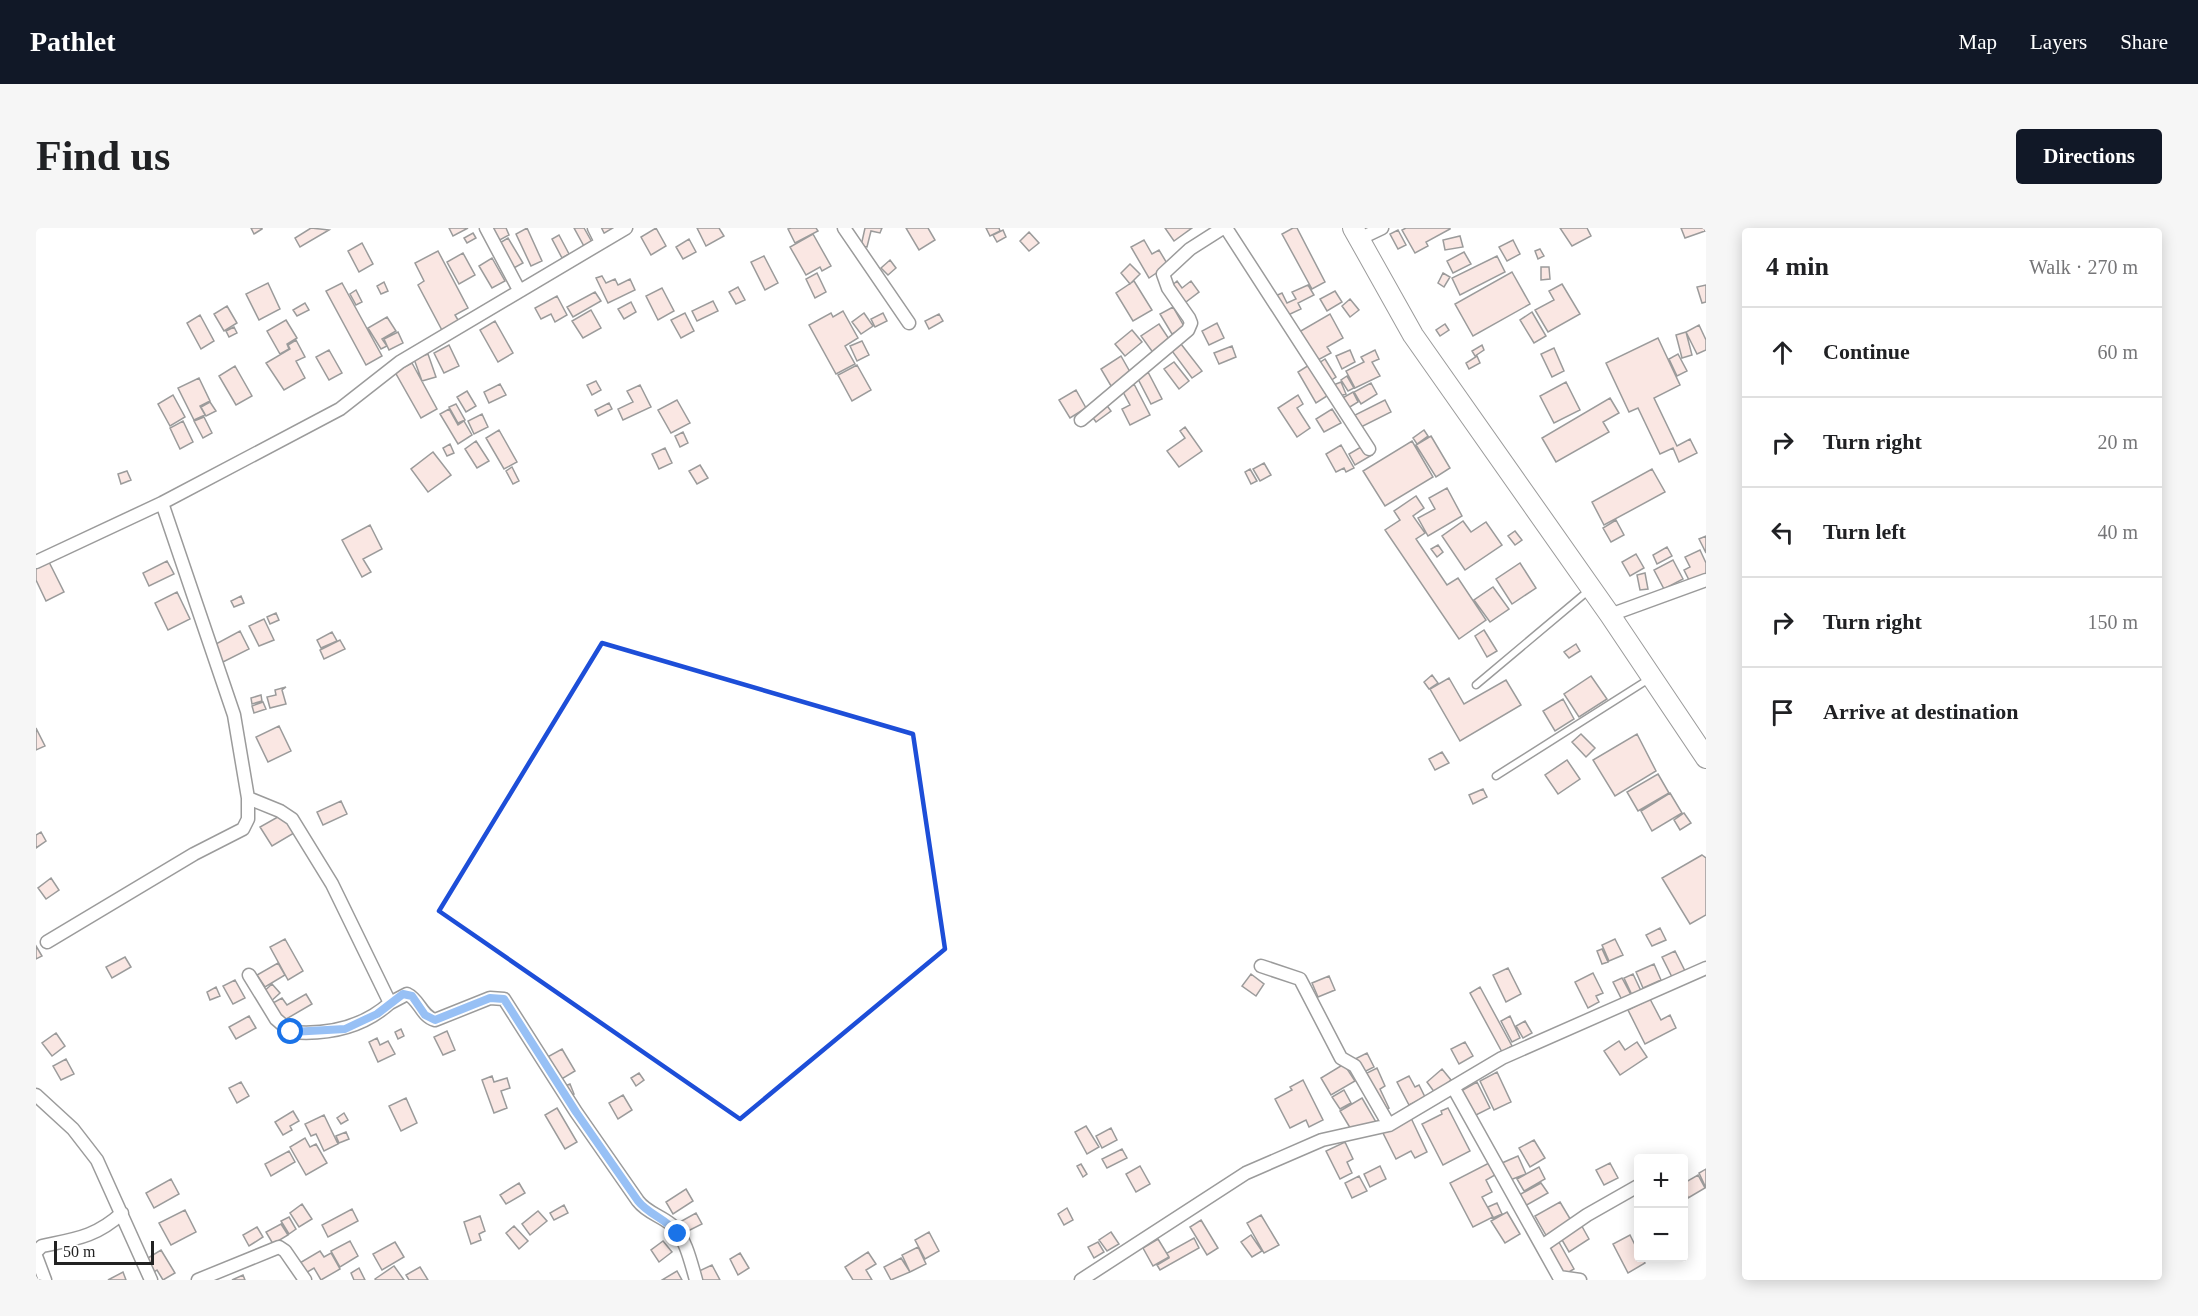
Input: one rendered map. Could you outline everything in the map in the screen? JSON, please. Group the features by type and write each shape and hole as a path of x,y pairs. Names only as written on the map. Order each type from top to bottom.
{"main road":[{"path":"1356,233 1413,335 1653,677 1706,758"}],"street":[{"path":"486,228 519,290"},
{"path":"594,228 601,242"},
{"path":"36,562 162,503 340,409 400,362 626,228"},
{"path":"844,228 909,323"},
{"path":"1081,420 1191,326 1190,318 1168,288 1162,273 1190,249 1225,228 1369,449"},
{"path":"1356,233 1382,228"},
{"path":"47,942 194,854 243,829 248,819 248,798 231,705 162,503"},
{"path":"1610,615 1706,580"},
{"path":"248,798 280,811 291,819 332,884 390,1003"},
{"path":"1262,966 1300,979 1341,1058 1355,1066 1389,1125"},
{"path":"1081,1280 1246,1173 1322,1140 1389,1125 1540,1040 1653,994 1706,968"},
{"path":"249,975 276,1019 291,1032 345,1029 377,1014 390,1003 407,994 412,996 425,1015 435,1020 490,998 504,999 576,1112 643,1208 666,1221 678,1234 696,1280"},
{"path":"1453,1087 1560,1278 1580,1280"},
{"path":"36,1095 73,1129 97,1160 151,1280"},
{"path":"1542,1246 1587,1215 1634,1188"},
{"path":"45,1280 36,1254 42,1246 92,1235 102,1230 122,1213"},
{"path":"198,1280 279,1247 285,1251 305,1280"}],"lane":[{"path":"1476,685 1591,588"},
{"path":"1496,776 1653,677"}],"highlighted area":[{"path":"602,643 913,734 945,949 740,1119 439,911"}],"building":[{"path":"251,228 262,228 262,229 254,234"},
{"path":"311,228 329,230 300,247 295,238"},
{"path":"449,228 468,228 453,236"},
{"path":"489,228 506,228 509,235 496,242"},
{"path":"527,228 542,261 531,266 516,234"},
{"path":"574,228 584,228 593,244 585,248"},
{"path":"599,228 623,228 605,239"},
{"path":"656,228 666,246 651,255 641,237"},
{"path":"697,228 719,228 724,236 706,246"},
{"path":"816,228 818,231 795,243 788,229"},
{"path":"865,228 882,228 880,233 871,231 867,247 861,246"},
{"path":"906,228 928,228 935,240 919,250"},
{"path":"986,228 999,228 1000,231 990,236"},
{"path":"1165,228 1192,228 1174,241"},
{"path":"1297,228 1325,282 1312,289 1282,234"},
{"path":"1406,228 1450,229 1426,242 1428,246 1415,253 1402,230"},
{"path":"1560,228 1587,228 1591,236 1572,246"},
{"path":"1681,228 1704,228 1705,231 1685,238"},
{"path":"1003,230 1006,237 997,242 993,235"},
{"path":"1398,230 1406,245 1398,249 1390,234"},
{"path":"1029,232 1039,243 1029,251 1020,241"},
{"path":"473,233 476,238 467,243 464,238"},
{"path":"813,234 831,266 822,271 820,267 806,275 790,247"},
{"path":"559,235 569,254 562,258 552,239"},
{"path":"1460,236 1463,247 1445,250 1443,240"},
{"path":"508,238 523,263 512,269 498,244"},
{"path":"689,239 696,252 683,259 676,247"},
{"path":"1144,240 1152,254 1159,250 1168,265 1149,278 1131,247"},
{"path":"1513,240 1520,254 1507,261 1499,247"},
{"path":"362,243 373,264 359,272 348,251"},
{"path":"1540,249 1544,256 1538,259 1535,251"},
{"path":"438,251 468,308 455,315 461,325 444,334 418,285 424,281 415,263"},
{"path":"1464,252 1471,264 1453,273 1447,261"},
{"path":"463,253 475,275 459,284 447,262"},
{"path":"764,256 778,283 765,290 751,262"},
{"path":"1497,256 1505,272 1460,295 1452,278"},
{"path":"492,258 505,281 492,288 479,266"},
{"path":"890,260 896,268 888,275 881,268"},
{"path":"1130,264 1140,274 1130,284 1121,273"},
{"path":"1541,267 1549,267 1550,279 1541,280"},
{"path":"1512,272 1530,304 1473,336 1455,304"},
{"path":"817,273 826,292 815,298 806,279"},
{"path":"1443,273 1450,277 1444,287 1438,283"},
{"path":"602,276 606,283 615,279 618,285 630,279 635,290 608,303 596,278"},
{"path":"1134,281 1152,310 1133,321 1116,293"},
{"path":"1177,281 1182,288 1191,281 1199,292 1182,305 1169,288"},
{"path":"384,282 388,291 381,294 377,286"},
{"path":"268,283 280,309 259,320 246,294"},
{"path":"342,283 382,356 366,365 326,291"},
{"path":"1562,284 1580,314 1548,332 1535,310 1554,300 1549,291"},
{"path":"1308,285 1314,295 1298,303 1301,309 1286,316 1273,297 1282,293 1287,303 1296,299 1292,292"},
{"path":"1706,285 1706,302 1702,303 1697,287"},
{"path":"738,287 745,300 736,304 729,292"},
{"path":"662,288 674,311 658,320 646,296"},
{"path":"356,290 362,302 356,305 350,294"},
{"path":"1335,291 1342,302 1327,311 1320,299"},
{"path":"595,292 601,301 573,317 567,307"},
{"path":"557,296 567,315 555,322 551,314 541,319 535,308"},
{"path":"1350,299 1359,310 1350,317 1342,306"},
{"path":"713,301 718,311 697,321 692,311"},
{"path":"631,302 636,312 624,319 618,309"},
{"path":"305,303 309,310 297,316 293,310"},
{"path":"227,306 237,323 224,331 214,314"},
{"path":"1173,307 1185,328 1172,334 1160,314"},
{"path":"591,310 601,328 583,338 572,321"},
{"path":"843,311 858,338 845,346 855,364 836,374 809,325 831,313 833,317"},
{"path":"1532,312 1546,336 1534,343 1520,320"},
{"path":"685,313 694,331 681,338 671,320"},
{"path":"864,313 873,326 861,334 852,322"},
{"path":"883,313 887,321 875,327 871,319"},
{"path":"939,314 943,321 929,329 925,321"},
{"path":"1330,314 1343,338 1327,347 1331,353 1316,361 1299,332"},
{"path":"200,315 214,341 201,349 187,323"},
{"path":"387,317 396,331 382,339 387,346 381,349 368,328"},
{"path":"286,320 297,338 287,344 289,349 280,354 267,331"},
{"path":"495,321 513,353 498,362 480,330"},
{"path":"1217,323 1224,338 1209,345 1202,331"},
{"path":"1159,324 1171,342 1154,354 1141,336"},
{"path":"1445,324 1449,330 1440,336 1436,330"},
{"path":"1699,325 1706,340 1706,350 1697,354 1686,332"},
{"path":"234,327 237,333 229,337 226,331"},
{"path":"1132,330 1142,342 1125,356 1115,344"},
{"path":"398,332 403,343 389,350 384,339"},
{"path":"1686,332 1692,355 1682,358 1676,335"},
{"path":"1658,338 1680,385 1654,398 1677,446 1690,439 1697,453 1679,462 1673,448 1660,454 1638,408 1629,412 1606,363"},
{"path":"296,340 305,357 296,361 305,378 284,390 266,363 290,349 288,345"},
{"path":"862,341 869,355 857,361 850,346"},
{"path":"1181,344 1202,371 1192,378 1172,351"},
{"path":"449,345 459,366 444,373 434,353"},
{"path":"1482,345 1484,350 1475,356 1472,351"},
{"path":"1232,346 1236,357 1219,364 1214,353"},
{"path":"1554,348 1564,371 1552,377 1541,354"},
{"path":"329,350 342,373 329,380 316,357"},
{"path":"1350,350 1355,362 1342,369 1336,356"},
{"path":"1375,350 1379,359 1372,362 1380,376 1355,388 1346,371 1364,362 1361,357"},
{"path":"428,354 436,377 422,381 414,359"},
{"path":"1678,354 1687,371 1677,376 1669,359"},
{"path":"1121,356 1134,379 1114,391 1101,369"},
{"path":"1477,356 1480,363 1469,369 1466,363"},
{"path":"1325,359 1336,377 1327,383 1316,365"},
{"path":"1174,362 1189,381 1179,389 1164,369"},
{"path":"412,363 437,409 421,418 395,372"},
{"path":"857,365 871,390 852,401 838,375"},
{"path":"1309,365 1327,396 1316,403 1298,372"},
{"path":"235,366 252,396 236,405 219,376"},
{"path":"1148,372 1162,399 1151,404 1137,377"},
{"path":"1347,376 1354,388 1348,391 1341,380"},
{"path":"199,378 210,401 200,406 205,415 194,420 178,388"},
{"path":"596,381 601,390 592,395 587,385"},
{"path":"1341,382 1346,394 1337,397 1331,386"},
{"path":"1566,382 1580,410 1554,423 1540,396"},
{"path":"1371,383 1377,394 1361,404 1354,392"},
{"path":"500,384 506,395 489,403 484,392"},
{"path":"1134,384 1150,415 1130,425 1122,409 1130,405 1122,390"},
{"path":"640,385 651,407 623,420 618,409 633,402 627,391"},
{"path":"1076,390 1086,408 1070,418 1059,400"},
{"path":"467,391 476,406 466,412 457,397"},
{"path":"1353,392 1358,402 1345,410 1339,400"},
{"path":"173,395 185,417 170,426 158,404"},
{"path":"1298,395 1303,404 1297,408 1310,428 1297,437 1278,408"},
{"path":"1610,398 1619,413 1603,422 1609,432 1556,462 1542,438"},
{"path":"677,400 690,423 671,433 658,410"},
{"path":"1385,400 1391,412 1361,427 1355,415"},
{"path":"210,402 216,411 206,416 201,407"},
{"path":"609,403 612,409 598,416 595,410"},
{"path":"1105,403 1111,411 1096,422 1091,415"},
{"path":"456,404 465,420 458,423 449,407"},
{"path":"449,409 458,425 464,421 472,435 458,444 440,414"},
{"path":"1332,409 1341,423 1324,432 1316,419"},
{"path":"482,414 488,427 474,434 468,421"},
{"path":"204,417 212,433 203,438 194,421"},
{"path":"183,421 193,442 180,449 170,428"},
{"path":"1185,427 1202,451 1179,467 1167,451 1185,438 1180,431"},
{"path":"499,430 517,462 504,469 486,438"},
{"path":"1424,430 1428,436 1417,444 1413,438"},
{"path":"683,432 688,443 680,447 675,436"},
{"path":"1431,436 1450,468 1436,477 1416,445"},
{"path":"476,441 489,461 477,468 465,449"},
{"path":"1412,441 1433,477 1385,506 1363,471"},
{"path":"450,444 454,453 447,456 443,448"},
{"path":"1366,444 1372,455 1355,465 1349,454"},
{"path":"1341,445 1354,468 1346,472 1344,468 1336,472 1326,454"},
{"path":"665,448 672,463 659,469 652,454"},
{"path":"433,452 451,475 428,492 411,469"},
{"path":"1264,463 1271,475 1260,481 1253,469"},
{"path":"700,465 708,478 697,484 689,471"},
{"path":"512,467 519,481 513,484 506,471"},
{"path":"1250,469 1257,481 1251,484 1245,472"},
{"path":"1652,469 1665,492 1604,525 1592,502"},
{"path":"127,471 131,480 121,484 118,474"},
{"path":"1447,488 1462,516 1428,536 1418,518 1435,509 1429,498"},
{"path":"1416,496 1424,508 1413,516 1425,533 1416,539 1447,585 1458,578 1486,620 1459,639 1385,530 1400,520 1394,511"},
{"path":"1616,520 1624,535 1611,542 1603,528"},
{"path":"1463,521 1471,532 1486,522 1502,545 1465,570 1442,536"},
{"path":"370,525 382,549 363,559 371,572 362,577 342,540"},
{"path":"1515,531 1522,540 1515,545 1508,536"},
{"path":"1706,536 1706,553 1699,539"},
{"path":"1438,545 1443,552 1437,557 1431,549"},
{"path":"1667,547 1672,556 1657,564 1653,555"},
{"path":"1700,550 1706,563 1706,575 1690,582 1684,570 1690,567 1685,557"},
{"path":"1636,554 1644,568 1630,576 1622,562"},
{"path":"48,560 64,592 46,601 36,580 36,566"},
{"path":"1673,560 1683,579 1664,589 1654,570"},
{"path":"167,561 174,574 149,586 143,573"},
{"path":"1520,563 1536,588 1512,604 1496,579"},
{"path":"1645,573 1648,589 1640,590 1637,575"},
{"path":"1493,587 1509,609 1490,622 1474,600"},
{"path":"177,592 190,619 168,630 155,603"},
{"path":"241,596 244,603 234,607 231,601"},
{"path":"276,613 279,620 270,624 267,617"},
{"path":"264,619 274,640 259,646 249,626"},
{"path":"1484,630 1497,651 1487,657 1475,636"},
{"path":"240,631 249,649 223,662 214,645"},
{"path":"332,632 337,641 321,648 317,640"},
{"path":"340,640 345,649 324,659 320,650"},
{"path":"1576,644 1580,651 1569,658 1564,652"},
{"path":"1432,675 1438,683 1429,689 1424,682"},
{"path":"1591,676 1607,699 1579,717 1564,694"},
{"path":"1449,678 1464,704 1506,680 1521,705 1460,741 1430,689"},
{"path":"286,687 282,690 286,704 270,708 267,697 276,695 275,690"},
{"path":"261,695 262,701 252,704 251,698"},
{"path":"1563,699 1574,719 1555,731 1543,711"},
{"path":"263,702 266,709 254,713 252,706"},
{"path":"279,726 291,751 268,762 256,737"},
{"path":"36,728 45,746 36,750"},
{"path":"1581,734 1595,748 1586,757 1572,742"},
{"path":"1637,734 1656,771 1615,796 1593,760"},
{"path":"1442,752 1449,763 1435,770 1429,759"},
{"path":"1567,760 1580,779 1558,794 1545,775"},
{"path":"1658,774 1669,793 1638,811 1627,792"},
{"path":"1483,789 1487,797 1473,804 1469,795"},
{"path":"1670,793 1682,813 1652,831 1641,811"},
{"path":"341,801 347,814 323,825 317,812"},
{"path":"1684,813 1691,823 1680,830 1674,820"},
{"path":"283,814 294,833 272,846 260,827"},
{"path":"41,832 46,841 36,848 36,835"},
{"path":"1702,855 1706,858 1706,915 1690,924 1662,878"},
{"path":"51,878 59,890 46,899 38,888"},
{"path":"1660,928 1666,940 1652,946 1646,935"},
{"path":"285,939 303,971 288,980 270,947"},
{"path":"1615,939 1623,955 1609,961 1602,945"},
{"path":"36,946 42,956 36,959"},
{"path":"1602,949 1608,962 1602,964 1597,951"},
{"path":"1675,951 1685,971 1672,977 1662,957"},
{"path":"125,957 131,967 112,978 106,967"},
{"path":"278,963 285,975 265,987 257,975"},
{"path":"1654,964 1661,980 1643,988 1636,972"},
{"path":"1508,968 1521,994 1506,1002 1493,975"},
{"path":"1593,973 1603,993 1596,996 1599,1002 1588,1008 1575,982"},
{"path":"1251,974 1264,984 1256,996 1242,986"},
{"path":"1633,974 1641,991 1632,995 1624,978"},
{"path":"1329,976 1335,990 1318,997 1312,983"},
{"path":"1622,978 1631,995 1622,1000 1613,982"},
{"path":"235,980 245,998 233,1004 223,986"},
{"path":"272,984 280,993 268,1004 260,995"},
{"path":"216,987 220,996 210,1000 207,992"},
{"path":"1480,987 1512,1046 1502,1052 1470,993"},
{"path":"306,994 312,1004 281,1022 271,1004 282,998 287,1005"},
{"path":"1650,999 1661,1020 1670,1015 1676,1028 1645,1044 1628,1010"},
{"path":"249,1016 256,1028 236,1039 229,1027"},
{"path":"1510,1016 1520,1038 1512,1042 1501,1021"},
{"path":"1525,1021 1532,1033 1523,1038 1516,1026"},
{"path":"401,1029 404,1036 398,1039 395,1032"},
{"path":"447,1031 455,1050 443,1055 434,1037"},
{"path":"56,1033 65,1046 52,1056 42,1043"},
{"path":"377,1038 380,1045 388,1041 395,1054 378,1062 369,1042"},
{"path":"1619,1041 1625,1050 1637,1042 1647,1057 1620,1075 1604,1051"},
{"path":"1465,1042 1473,1056 1459,1064 1451,1049"},
{"path":"562,1049 575,1071 555,1083 542,1060"},
{"path":"1367,1053 1374,1067 1356,1076 1349,1062"},
{"path":"66,1059 74,1074 61,1080 53,1066"},
{"path":"1344,1064 1355,1081 1331,1095 1321,1078"},
{"path":"1377,1068 1385,1086 1380,1089 1389,1108 1377,1113 1359,1077"},
{"path":"1442,1069 1451,1080 1435,1093 1427,1082"},
{"path":"1497,1072 1511,1102 1494,1110 1480,1081"},
{"path":"639,1073 644,1080 636,1086 631,1078"},
{"path":"492,1076 494,1082 507,1078 510,1088 501,1091 507,1108 494,1113 482,1080"},
{"path":"1409,1076 1415,1087 1419,1085 1425,1097 1409,1105 1397,1082"},
{"path":"1303,1080 1323,1120 1309,1127 1306,1120 1290,1128 1275,1099 1292,1090 1290,1087"},
{"path":"241,1082 249,1096 237,1103 229,1088"},
{"path":"1477,1082 1490,1108 1474,1116 1461,1091"},
{"path":"570,1084 574,1094 565,1098 560,1088"},
{"path":"1344,1090 1351,1103 1340,1109 1332,1097"},
{"path":"623,1095 632,1110 618,1119 609,1103"},
{"path":"406,1098 417,1123 401,1131 389,1106"},
{"path":"1362,1098 1376,1122 1352,1131 1340,1111"},
{"path":"557,1108 577,1142 565,1149 545,1115"},
{"path":"1448,1108 1470,1151 1443,1165 1422,1124 1442,1114 1441,1111"},
{"path":"293,1111 299,1121 290,1126 292,1130 283,1135 275,1122"},
{"path":"344,1113 348,1120 341,1124 337,1118"},
{"path":"324,1115 338,1144 324,1151 316,1134 311,1136 305,1124"},
{"path":"1411,1118 1427,1152 1415,1158 1411,1151 1396,1159 1382,1131"},
{"path":"1086,1126 1099,1147 1087,1154 1075,1132"},
{"path":"1111,1128 1117,1140 1102,1148 1096,1136"},
{"path":"346,1132 349,1139 339,1143 336,1136"},
{"path":"305,1138 310,1147 316,1144 327,1163 306,1175 290,1147"},
{"path":"1534,1140 1545,1158 1530,1167 1519,1148"},
{"path":"1345,1142 1353,1159 1347,1162 1352,1173 1340,1179 1326,1151"},
{"path":"1122,1149 1127,1158 1107,1168 1102,1159"},
{"path":"289,1151 295,1162 271,1176 265,1164"},
{"path":"1518,1156 1526,1174 1510,1180 1502,1163"},
{"path":"1489,1163 1495,1175 1486,1180 1492,1192 1482,1197 1493,1217 1473,1227 1450,1183"},
{"path":"1610,1163 1618,1178 1604,1185 1596,1170"},
{"path":"1081,1164 1087,1174 1083,1177 1077,1166"},
{"path":"1140,1166 1150,1184 1136,1192 1126,1174"},
{"path":"1380,1166 1386,1179 1370,1187 1364,1174"},
{"path":"1539,1167 1545,1179 1524,1191 1517,1179"},
{"path":"1706,1169 1706,1188 1699,1173"},
{"path":"1698,1175 1705,1188 1688,1198 1688,1181"},
{"path":"1359,1176 1367,1191 1352,1198 1345,1183"},
{"path":"171,1179 179,1194 154,1208 146,1193"},
{"path":"519,1183 525,1193 506,1204 500,1195"},
{"path":"1541,1183 1548,1193 1525,1206 1519,1195"},
{"path":"686,1189 693,1201 673,1214 666,1202"},
{"path":"1560,1202 1572,1222 1547,1237 1535,1216"},
{"path":"1497,1203 1502,1214 1493,1218 1488,1207"},
{"path":"302,1204 312,1219 299,1227 290,1213"},
{"path":"564,1205 568,1213 554,1220 550,1213"},
{"path":"1067,1208 1073,1220 1064,1225 1058,1214"},
{"path":"352,1209 358,1221 328,1237 322,1225"},
{"path":"185,1210 196,1232 171,1245 159,1223"},
{"path":"538,1211 547,1221 530,1235 522,1224"},
{"path":"1507,1212 1520,1234 1505,1243 1491,1221"},
{"path":"696,1213 702,1224 684,1233 678,1223"},
{"path":"1261,1215 1279,1245 1264,1253 1247,1223"},
{"path":"480,1216 485,1231 479,1234 481,1240 471,1244 464,1222"},
{"path":"289,1217 296,1229 289,1234 281,1221"},
{"path":"1201,1220 1218,1248 1207,1255 1190,1227"},
{"path":"1579,1221 1589,1239 1569,1252 1558,1233"},
{"path":"281,1224 288,1235 273,1244 266,1232"},
{"path":"514,1226 528,1241 519,1249 506,1233"},
{"path":"257,1227 263,1237 249,1246 243,1235"},
{"path":"929,1232 939,1251 925,1259 915,1240"},
{"path":"1111,1232 1119,1244 1107,1251 1099,1240"},
{"path":"1251,1235 1262,1251 1252,1257 1241,1242"},
{"path":"1630,1235 1634,1243 1634,1262 1645,1263 1628,1273 1613,1244"},
{"path":"1556,1237 1574,1269 1560,1277 1544,1251 1552,1247 1548,1241"},
{"path":"1194,1238 1199,1248 1160,1270 1157,1265 1169,1258 1167,1253"},
{"path":"1158,1239 1169,1257 1153,1266 1143,1248"},
{"path":"350,1241 358,1256 340,1267 331,1251"},
{"path":"663,1241 672,1252 659,1262 651,1250"},
{"path":"395,1242 404,1257 382,1270 373,1254"},
{"path":"1098,1242 1104,1252 1094,1258 1088,1247"},
{"path":"918,1247 926,1264 910,1272 902,1255"},
{"path":"161,1250 175,1273 163,1280 157,1270 151,1274 143,1261"},
{"path":"320,1251 324,1257 331,1253 340,1269 321,1280 314,1268 304,1274 298,1264"},
{"path":"868,1252 876,1264 866,1270 872,1280 853,1280 845,1267"},
{"path":"740,1253 749,1268 738,1275 730,1259"},
{"path":"901,1258 910,1272 891,1280 884,1267"},
{"path":"712,1265 720,1280 701,1280 697,1272"},
{"path":"394,1266 404,1280 375,1279"},
{"path":"420,1267 428,1280 409,1280 406,1275"},
{"path":"359,1268 365,1280 354,1280 351,1273"},
{"path":"677,1271 682,1280 662,1280"},
{"path":"123,1272 126,1280 108,1280"},
{"path":"243,1275 245,1280 232,1280"}],"route":[{"path":"291,1032 345,1029 377,1014 403,994 412,996 425,1015 432,1020 490,998 504,999 576,1112 643,1208 666,1221 678,1234"}]}
